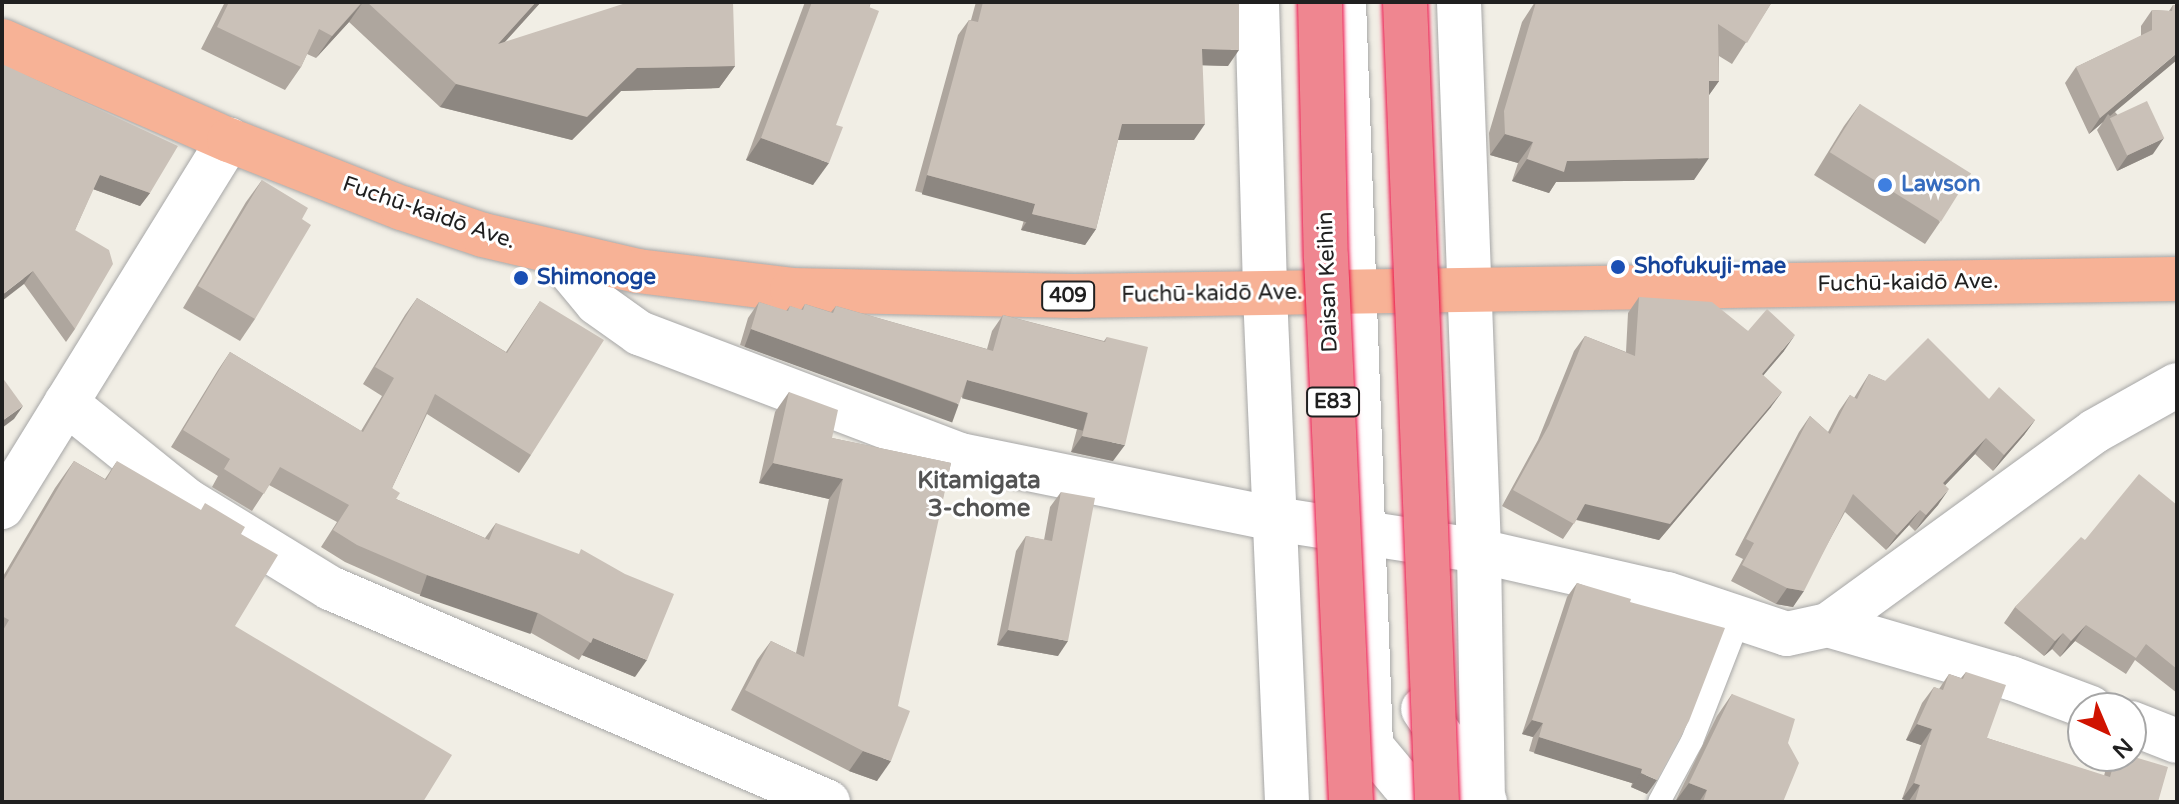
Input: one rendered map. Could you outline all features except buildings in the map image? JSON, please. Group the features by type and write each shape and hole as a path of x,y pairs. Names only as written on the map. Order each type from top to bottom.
{"highway":[{"name":"Daisan Keihin","path":"1320,2 1326,257 1351,802"},
{"path":"1405,2 1437,802"},
{"name":"Fuchū-kaidō Ave.","path":"2,41 229,140 402,208 557,255 638,271 792,290 1074,296 2177,279"}],"street":[{"path":"1257,2 1265,294 1287,802"},
{"path":"1344,2 1375,292 1411,540 1416,698 1476,800"},
{"path":"1391,2 1366,533 1371,746 1402,783 1476,800"},
{"path":"1459,2 1479,551 1476,800"},
{"path":"2,507 229,140"},
{"path":"557,255 597,303 639,333 960,455 1275,519 1479,551 1667,594 1787,634 1828,625 2095,431 2177,385"},
{"path":"66,403 188,501 330,588 828,802"},
{"path":"1828,625 2011,678 2067,699"},
{"path":"1338,802 1390,769"}],"lane":[{"path":"1659,802 1692,741 1740,618"}],"place":[{"name":"Lawson","path":"1885,185"},
{"name":"Shofukuji-mae","path":"1618,267"},
{"name":"Shimonoge","path":"521,278"}],"district":[{"name":"Kitamigata 3-chome","path":"979,495"}]}
